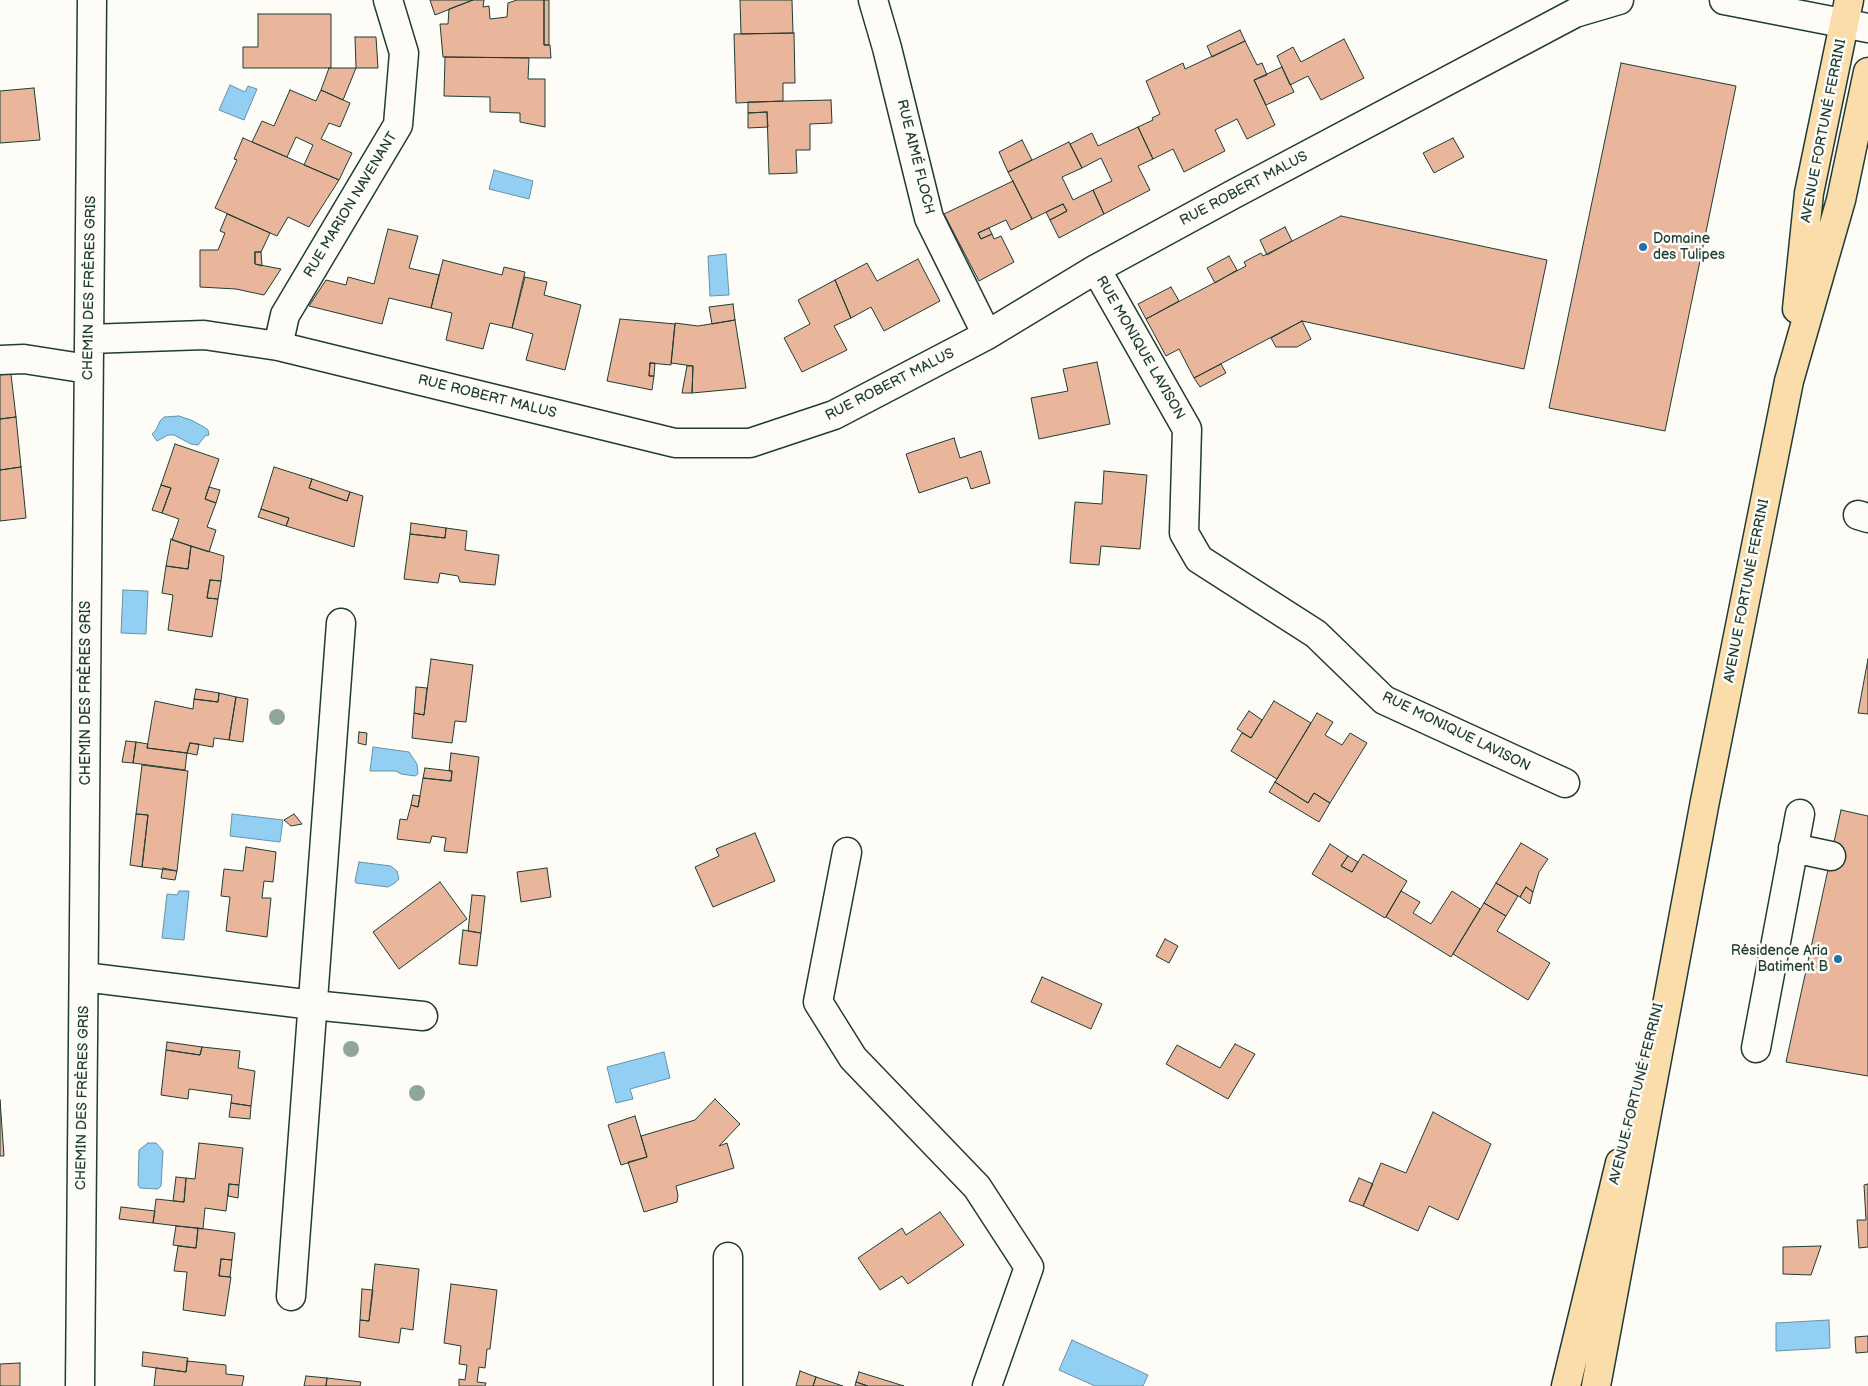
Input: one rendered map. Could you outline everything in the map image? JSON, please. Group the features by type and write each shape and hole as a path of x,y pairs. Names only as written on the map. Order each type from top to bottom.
{"main road":[{"name":"AVENUE FORTUNÉ FERRINI","path":"1789,381 1809,193 1854,17"},
{"name":"AVENUE FORTUNÉ FERRINI","path":"1596,1386 1705,801 1789,381 1841,200 1868,72"},
{"name":"AVENUE FORTUNÉ FERRINI","path":"1566,1386 1656,1014 1705,801"}],"street":[{"name":"CHEMIN DES FRÈRES GRIS","path":"80,1386 88,369 93,81 92,0"},
{"name":"RUE MARION NAVENANT","path":"278,346 285,315 398,125 404,53 388,0"},
{"name":"RUE AIMÉ FLOCH","path":"873,0 887,48 929,218 988,335"},
{"name":"RUE ROBERT MALUS","path":"89,339 204,335 278,346 674,443 750,443 834,415 988,335 1096,269 1241,190 1575,13 1619,0"},
{"path":"1724,0 1854,17"},
{"name":"RUE MONIQUE LAVISON","path":"1096,269 1187,429 1184,533 1199,559 1316,634 1384,700 1565,783"},
{"path":"0,360 24,359 88,369"},
{"path":"291,1296 341,623"},
{"path":"1756,1048 1800,814"},
{"path":"1793,848 1831,856"},
{"path":"847,852 818,1002 853,1058 977,1187 1029,1266 987,1386"},
{"path":"84,978 313,1006 424,1016"},
{"path":"728,1257 728,1386"}],"water":[{"path":"230,85 245,92 248,86 257,89 244,120 219,110"},
{"path":"494,170 533,181 529,199 489,189"},
{"path":"726,254 729,295 710,296 708,256"},
{"path":"179,416 204,427 208,430 209,435 205,436 198,445 191,444 174,435 168,435 157,441 152,434 160,421 164,417"},
{"path":"123,590 148,591 146,634 121,633"},
{"path":"373,747 409,752 417,764 418,774 415,776 401,774 396,771 370,771"},
{"path":"232,814 283,820 280,842 230,836"},
{"path":"359,862 391,866 397,871 399,879 388,887 356,883"},
{"path":"179,891 189,891 184,940 162,938 167,894 177,895"},
{"path":"664,1052 670,1078 630,1089 633,1099 616,1103 607,1067"},
{"path":"148,1143 156,1143 163,1151 161,1186 158,1189 140,1188 138,1185 139,1150"},
{"path":"1829,1320 1830,1348 1776,1351 1776,1323"},
{"path":"1072,1340 1148,1375 1143,1386 1095,1386 1059,1370"}],"building":[{"path":"430,0 473,0 435,15"},
{"path":"473,0 484,0 483,7 489,6 490,19 507,17 508,3 517,0 544,0 544,45 550,45 551,58 443,57 440,24 448,24 449,9"},
{"path":"544,0 549,0 549,45 544,45"},
{"path":"740,0 792,0 793,33 741,34"},
{"path":"258,14 331,14 331,68 243,68 243,47 258,47"},
{"path":"1240,30 1245,41 1212,57 1207,46"},
{"path":"794,33 795,83 783,83 783,101 736,103 734,34"},
{"path":"355,37 376,37 378,68 356,68"},
{"path":"1344,39 1364,78 1321,100 1308,76 1290,85 1277,56 1293,47 1301,62"},
{"path":"1245,41 1257,65 1262,63 1267,75 1254,80 1275,125 1247,139 1237,119 1215,130 1225,151 1184,172 1173,149 1153,159 1138,127 1153,120 1152,118 1160,114 1146,81 1183,63 1185,69"},
{"path":"445,57 529,58 528,79 545,79 545,127 520,122 520,113 490,112 490,97 444,96"},
{"name":"Domaine des Tulipes","path":"1621,63 1736,86 1665,431 1549,408"},
{"path":"1282,67 1294,92 1266,105 1254,80"},
{"path":"329,68 356,68 343,100 321,90"},
{"path":"34,88 40,140 0,143 0,91"},
{"path":"290,90 316,101 321,90 350,103 340,127 329,123 321,139 352,153 339,180 304,165 313,145 296,137 287,157 252,142 262,121 274,126"},
{"path":"831,100 832,123 810,124 810,150 796,150 797,173 769,174 767,112 748,113 748,102"},
{"path":"767,112 768,127 748,128 748,113"},
{"path":"1138,127 1153,159 1138,166 1150,190 1104,214 1093,190 1112,181 1101,158 1082,168 1070,144 1092,133 1098,146"},
{"path":"243,138 339,180 309,227 288,217 277,236 215,208 237,160 234,159"},
{"path":"1453,138 1464,157 1434,173 1423,153"},
{"path":"1022,140 1032,160 1008,172 999,152"},
{"path":"1069,142 1082,168 1062,177 1073,200 1093,190 1104,214 1059,238 1050,220 1067,211 1063,204 1032,219 1008,172"},
{"path":"1013,181 1032,219 1011,230 1006,220 978,233 981,239 992,234 994,239 1001,236 1014,262 979,281 944,214"},
{"path":"1063,204 1067,211 1050,220 1046,212"},
{"path":"227,214 270,233 261,252 255,252 255,264 281,269 264,295 236,289 200,287 200,250 218,250 225,233 220,231"},
{"path":"1341,216 1547,260 1524,369 1302,321 1194,378 1179,349 1166,356 1146,319 1246,266 1244,262 1261,253 1263,256"},
{"path":"1285,227 1292,241 1267,255 1260,240"},
{"path":"989,228 992,234 981,239 978,233"},
{"path":"388,229 418,236 409,268 439,275 431,308 389,298 382,324 309,306 326,280 346,285 348,277 374,284"},
{"path":"255,252 261,252 262,266 255,264"},
{"path":"1229,256 1237,270 1215,283 1207,268"},
{"path":"918,259 940,301 884,331 871,307 851,318 835,280 867,263 877,281"},
{"path":"443,260 502,275 504,267 525,272 512,328 490,323 483,349 446,340 452,313 431,308"},
{"path":"525,277 547,282 544,295 581,305 565,370 526,360 533,334 512,328"},
{"path":"835,280 851,318 834,326 847,350 802,372 784,338 810,324 798,300"},
{"path":"1171,287 1179,301 1146,319 1138,304"},
{"path":"733,304 735,320 712,324 709,307"},
{"path":"620,319 675,324 671,365 650,363 649,376 654,376 652,390 607,381"},
{"path":"735,320 746,388 692,393 693,366 671,363 675,323 698,326"},
{"path":"1302,321 1311,339 1297,347 1276,347 1271,338"},
{"path":"1097,362 1110,424 1039,439 1031,398 1068,391 1063,369"},
{"path":"650,363 655,363 654,376 649,376"},
{"path":"1221,364 1226,373 1200,387 1194,378"},
{"path":"10,366 16,417 0,419 0,367"},
{"path":"687,366 693,366 692,393 682,393"},
{"path":"16,417 21,467 0,470 0,419"},
{"path":"954,438 960,458 981,451 990,483 971,489 967,477 919,493 906,454"},
{"path":"175,444 219,459 205,499 216,503 207,527 216,530 209,552 172,540 179,519 162,513 171,488 161,485"},
{"path":"21,467 26,518 0,521 0,470"},
{"path":"274,467 312,479 309,488 347,501 350,492 363,496 354,547 286,526 289,518 261,509"},
{"path":"1104,471 1147,475 1140,549 1101,546 1099,565 1070,563 1075,502 1102,504"},
{"path":"312,479 350,492 347,501 309,488"},
{"path":"161,485 171,488 162,513 152,510"},
{"path":"209,487 220,490 216,503 205,499"},
{"path":"261,509 289,518 286,526 258,517"},
{"path":"411,523 446,528 445,538 410,534"},
{"path":"446,528 467,531 465,550 499,555 495,585 460,582 458,576 440,573 438,583 404,579 410,534 445,538"},
{"path":"171,539 191,546 188,569 166,566"},
{"path":"191,546 224,556 221,581 210,580 207,598 218,599 212,637 168,630 173,595 162,593 166,566 188,569"},
{"path":"210,580 221,581 218,599 207,598"},
{"path":"431,659 473,665 466,722 455,721 452,743 412,738 414,713 424,715"},
{"path":"1868,659 1868,714 1858,713"},
{"path":"416,687 427,688 424,715 414,713"},
{"path":"196,689 219,693 218,702 194,699"},
{"path":"219,693 236,697 229,740 214,738 213,747 190,743 187,753 147,748 155,701 193,709 194,699 218,702"},
{"path":"236,697 248,699 243,742 229,740"},
{"path":"1274,701 1311,723 1277,779 1231,751 1242,733 1251,738"},
{"path":"1249,711 1262,720 1251,738 1237,729"},
{"path":"1317,713 1333,722 1325,735 1342,745 1350,733 1367,743 1330,803 1314,793 1308,803 1275,782"},
{"path":"359,732 367,733 366,745 358,743"},
{"path":"126,741 136,742 133,763 122,762"},
{"path":"136,742 148,744 147,748 187,753 185,770 133,763"},
{"path":"190,743 199,744 197,755 187,753"},
{"path":"451,753 479,757 467,853 444,851 446,838 432,836 430,843 397,839 400,819 407,820 411,805 418,807 423,778 451,781 452,771 449,771"},
{"path":"142,765 188,771 177,871 142,867 148,815 136,814"},
{"path":"425,768 452,771 451,781 423,778"},
{"path":"1275,782 1308,803 1314,793 1330,803 1319,822 1269,792"},
{"path":"413,795 420,796 418,807 411,805"},
{"name":"Résidence Aria Batiment B","path":"1841,810 1868,816 1868,1076 1786,1062"},
{"path":"136,814 148,815 142,867 130,865"},
{"path":"294,814 302,824 291,826 284,820"},
{"path":"755,833 775,881 713,907 695,867 719,856 716,849"},
{"path":"1521,843 1548,859 1539,872 1533,892 1526,887 1520,897 1496,883"},
{"path":"1330,844 1348,856 1341,866 1352,872 1363,854 1407,881 1385,918 1312,874"},
{"path":"246,847 276,852 273,882 264,881 262,898 271,898 267,937 226,931 230,897 221,896 224,869 243,871"},
{"path":"1348,856 1358,862 1352,872 1341,866"},
{"path":"163,868 177,871 175,880 161,878"},
{"path":"547,868 551,897 521,902 517,872"},
{"path":"440,882 467,919 399,969 373,932"},
{"path":"1496,883 1518,896 1506,916 1484,903"},
{"path":"1526,887 1533,892 1530,904 1520,897"},
{"path":"1401,891 1420,902 1413,913 1431,924 1452,891 1480,909 1451,957 1386,917"},
{"path":"472,895 485,896 481,933 468,931"},
{"path":"1484,903 1506,916 1497,931 1550,963 1528,1000 1453,954"},
{"path":"463,930 481,933 477,966 459,964"},
{"path":"1165,939 1178,946 1169,963 1156,956"},
{"path":"1042,977 1102,1004 1091,1029 1031,1002"},
{"path":"167,1042 202,1047 200,1055 166,1050"},
{"path":"1235,1044 1255,1054 1228,1099 1166,1064 1177,1045 1220,1068"},
{"path":"202,1047 240,1051 238,1068 255,1071 251,1106 231,1103 232,1095 189,1089 188,1099 161,1095 166,1050 200,1055"},
{"path":"715,1099 740,1124 719,1146 727,1143 734,1168 676,1186 677,1202 644,1212 628,1162 647,1157 641,1136 695,1120"},
{"path":"0,1100 4,1156 0,1156"},
{"path":"231,1103 251,1106 250,1119 229,1117"},
{"path":"1433,1112 1491,1144 1458,1220 1429,1206 1418,1231 1363,1206 1381,1163 1406,1173"},
{"path":"635,1116 647,1157 621,1165 608,1125"},
{"path":"199,1143 243,1148 239,1185 229,1184 226,1211 205,1208 203,1229 153,1223 156,1199 184,1202 186,1178 195,1179"},
{"path":"176,1177 186,1178 184,1202 173,1201"},
{"path":"1359,1178 1373,1184 1363,1206 1349,1201"},
{"path":"229,1184 239,1185 238,1198 228,1196"},
{"path":"1868,1184 1868,1247 1859,1248 1857,1220 1866,1220 1864,1185"},
{"path":"121,1207 155,1211 153,1223 119,1219"},
{"path":"940,1212 964,1245 908,1284 902,1276 880,1290 858,1258 902,1228 906,1235"},
{"path":"176,1226 198,1228 196,1248 173,1245"},
{"path":"198,1228 235,1233 232,1260 221,1259 219,1276 231,1277 225,1316 183,1310 187,1272 174,1271 178,1246 196,1248"},
{"path":"1821,1246 1811,1275 1783,1274 1783,1247"},
{"path":"221,1259 232,1260 230,1277 219,1276"},
{"path":"375,1264 419,1269 413,1330 401,1328 399,1343 359,1337 360,1320 369,1321"},
{"path":"451,1284 497,1290 490,1349 487,1349 485,1368 479,1367 477,1382 486,1383 485,1386 459,1386 459,1379 465,1380 467,1365 459,1364 461,1346 444,1343"},
{"path":"362,1289 373,1290 369,1321 360,1320"},
{"path":"1868,1336 1868,1352 1856,1353 1855,1337"},
{"path":"143,1352 188,1358 186,1372 142,1366"},
{"path":"187,1361 226,1365 226,1374 244,1376 242,1386 154,1386 156,1368 186,1372"},
{"path":"20,1363 20,1386 0,1386 0,1364"},
{"path":"800,1371 816,1377 813,1386 796,1386"},
{"path":"859,1372 904,1386 868,1386 856,1382"},
{"path":"306,1376 327,1378 326,1386 304,1386"},
{"path":"816,1377 843,1386 813,1386"},
{"path":"327,1378 361,1382 360,1386 326,1386"},
{"path":"856,1382 868,1386 855,1386"}],"place":[{"name":"Domaine des Tulipes","path":"1643,247"},
{"name":"Résidence Aria Batiment B","path":"1838,959"}]}
